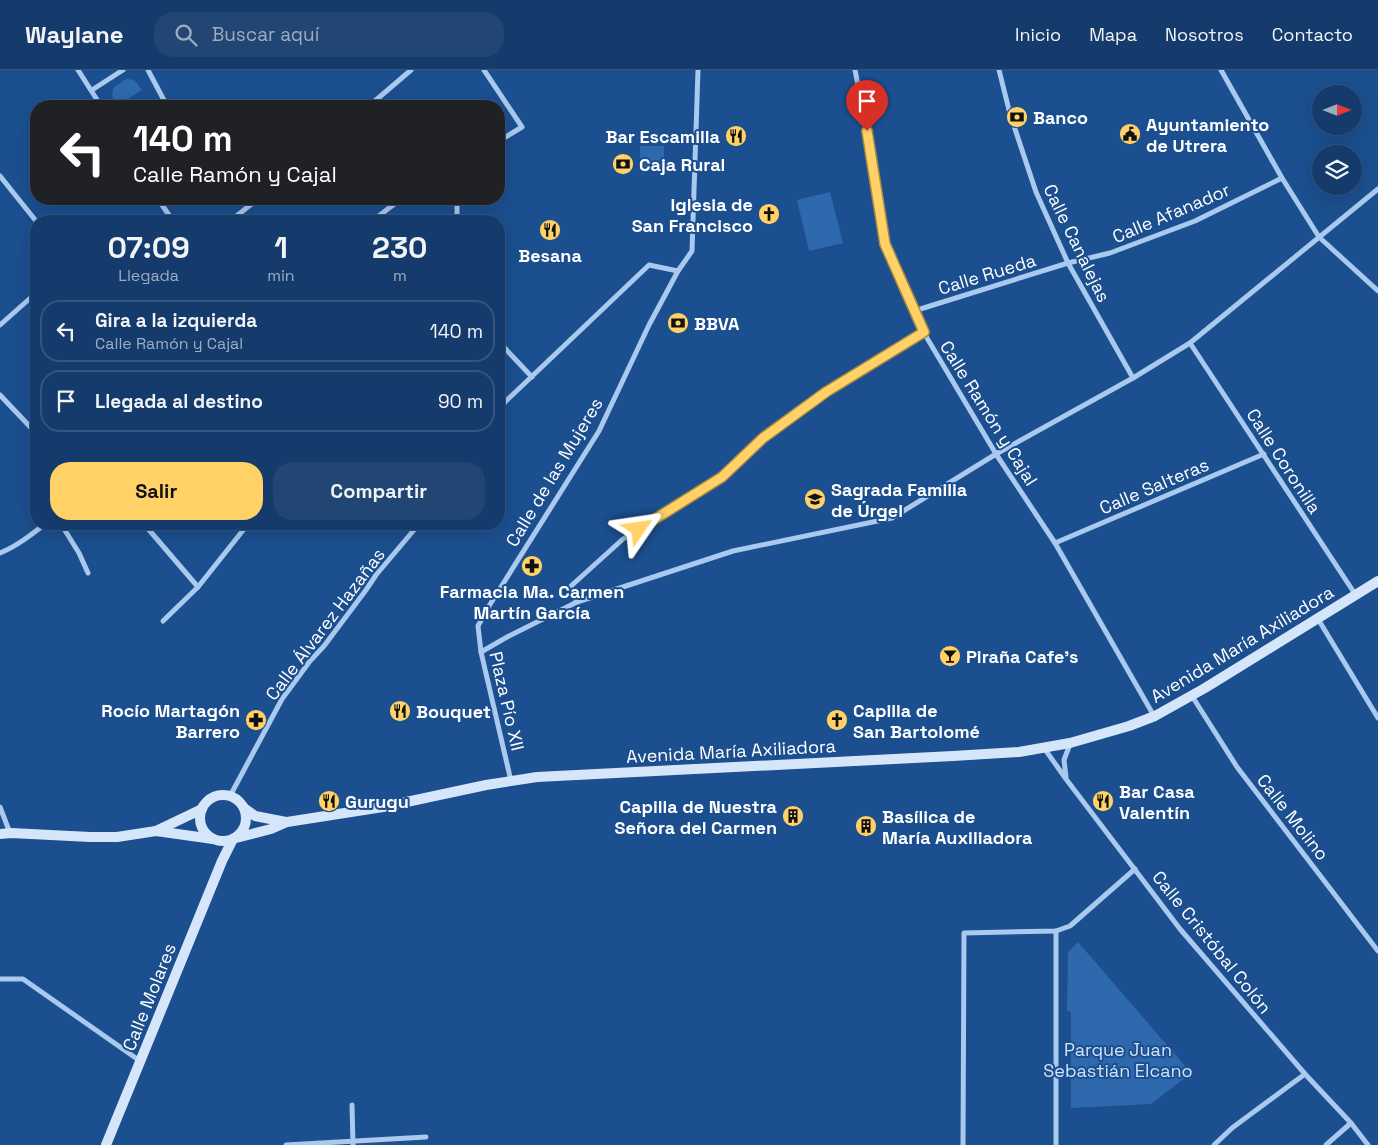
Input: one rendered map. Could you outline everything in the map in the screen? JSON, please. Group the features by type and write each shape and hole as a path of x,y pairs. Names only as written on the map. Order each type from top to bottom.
{"street":[{"path":"78,70 98,100"},
{"path":"92,90 123,70"},
{"path":"148,70 164,100"},
{"path":"376,100 411,70"},
{"path":"484,70 504,100"},
{"name":"Calle de las Mujeres","path":"478,626 599,431 649,325 678,271 692,251 698,70"},
{"name":"Calle Ramón y Cajal","path":"855,70 885,244 914,311 924,332 996,454 1054,543 1155,716"},
{"name":"Calle Canalejas","path":"999,70 1010,114 1036,192 1068,263 1133,378"},
{"path":"1221,70 1282,178 1319,237 1378,291"},
{"path":"505,102 522,127 505,137"},
{"path":"0,176 31,215"},
{"name":"Calle Afanador","path":"1068,263 1110,254 1195,222 1282,178"},
{"path":"481,652 577,602 733,551 892,518 996,454 1133,378 1190,343 1378,189"},
{"path":"238,215 250,205"},
{"path":"380,215 392,205"},
{"name":"Calle Rueda","path":"914,311 1068,263"},
{"path":"505,402 649,266 678,271"},
{"path":"0,325 30,298"},
{"path":"577,602 571,586 623,539 722,477 763,438 826,392 924,332"},
{"name":"Calle Coronilla","path":"1190,343 1355,594"},
{"path":"505,348 532,377"},
{"path":"0,395 30,427"},
{"name":"Calle Salteras","path":"1054,543 1264,454"},
{"path":"0,552 8,549 37,530"},
{"path":"65,530 79,553 88,573"},
{"path":"149,530 198,587"},
{"path":"163,620 198,587 243,530"},
{"name":"Calle Álvarez Hazañas","path":"230,796 282,699 376,575 413,530"},
{"name":"Avenida María Axiliadora","path":"287,822 383,807 511,781 557,776 1019,752 1070,744 1155,716 1192,696 1378,581"},
{"path":"1318,619 1378,718"},
{"name":"Plaza Pío XII","path":"478,626 481,652 511,781"},
{"name":"Calle Molino","path":"1192,696 1237,767 1378,951"},
{"path":"1066,778 1064,760 1070,744"},
{"name":"Calle Cristóbal Colón","path":"1044,748 1180,929 1368,1145"},
{"path":"222,861 216,840 207,835 200,823 202,809 210,799 223,795 230,796 255,816 287,822"},
{"path":"0,807 5,834 90,837 117,837 156,831 202,809"},
{"path":"234,838 241,834 246,821 244,808"},
{"path":"156,831 226,841 271,829 287,822"},
{"name":"Calle Molares","path":"106,1145 222,861 234,838"},
{"path":"963,1145 964,933 1056,931 1070,926 1135,869"},
{"path":"1056,931 1056,1145"},
{"path":"0,979 23,979 140,1060"},
{"path":"1214,1145 1232,1128 1305,1074"},
{"path":"352,1105 353,1143"},
{"path":"1326,1145 1350,1124"},
{"path":"286,1145 353,1143 426,1137"}],"green space":[{"path":"126,79 134,80 142,90 126,100 114,100 112,96 113,88"},
{"path":"640,146 664,146 664,169 640,169"},
{"path":"830,192 843,243 809,251 797,200"},
{"name":"Parque Juan Sebastián Elcano","path":"1078,942 1191,1073 1151,1104 1071,1108 1071,1012 1067,1011 1068,952"}],"place":[{"name":"Banco","path":"1017,117"},
{"name":"Ayuntamiento de Utrera","path":"1130,134"},
{"name":"Bar Escamilla","path":"736,136"},
{"name":"Caja Rural","path":"623,164"},
{"name":"Iglesia de San Francisco","path":"769,214"},
{"name":"Besana","path":"550,230"},
{"name":"BBVA","path":"678,323"},
{"name":"Sagrada Familia de Úrgel","path":"815,499"},
{"name":"Farmacia Ma. Carmen Martín García","path":"532,566"},
{"name":"Piraña Cafe’s","path":"950,656"},
{"name":"Bouquet","path":"400,711"},
{"name":"Rocío Martagón Barrero","path":"256,720"},
{"name":"Capilla de San Bartolomé","path":"837,720"},
{"name":"Gurugu","path":"329,801"},
{"name":"Bar Casa Valentín","path":"1103,801"},
{"name":"Capilla de Nuestra Señora del Carmen","path":"793,816"},
{"name":"Basílica de María Auxiliadora","path":"866,826"}],"route":[{"path":"639,529 722,477 763,438 826,392 924,332 885,244 867,131"}]}
